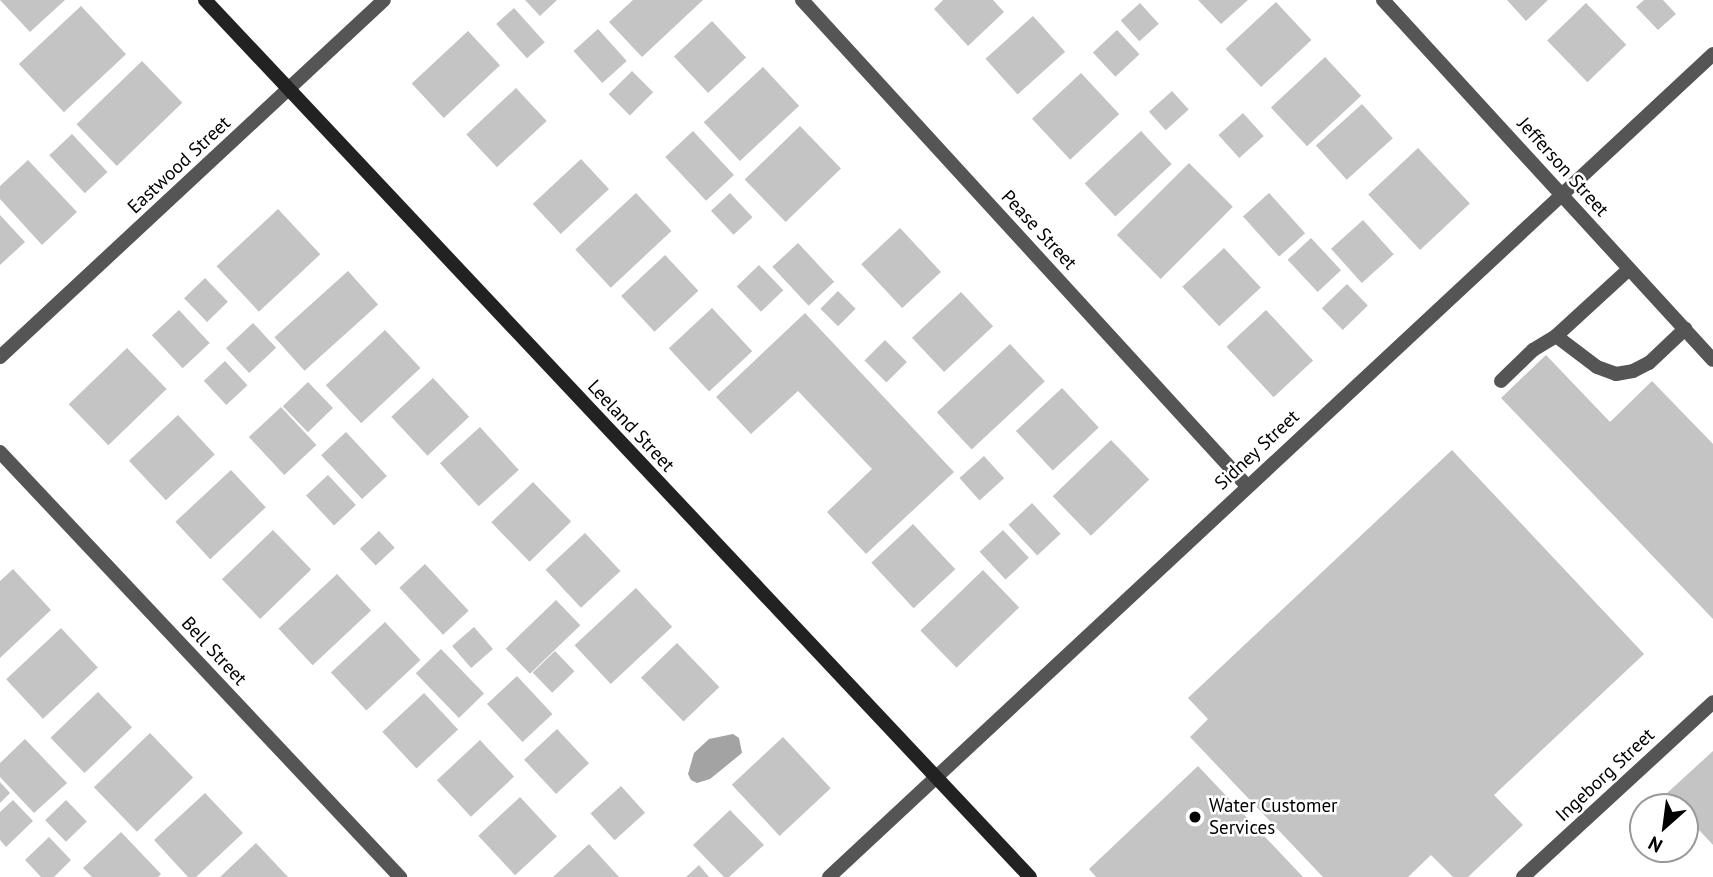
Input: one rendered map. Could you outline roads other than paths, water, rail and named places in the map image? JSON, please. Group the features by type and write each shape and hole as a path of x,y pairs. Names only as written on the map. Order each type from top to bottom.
{"main road":[{"name":"Leeland Street","path":"205,0 1030,877"}],"street":[{"name":"Eastwood Street","path":"0,357 384,0"},
{"name":"Pease Street","path":"802,0 1247,486"},
{"name":"Jefferson Street","path":"1383,0 1713,360"},
{"name":"Sidney Street","path":"829,877 1713,54"},
{"path":"1501,381 1533,350 1556,337 1629,268"},
{"path":"1556,337 1597,367 1616,374 1633,371 1649,363 1685,329"},
{"name":"Bell Street","path":"0,452 400,877"},
{"name":"Ingeborg Street","path":"1523,877 1713,702"}],"place":[{"name":"Water Customer Services","path":"1195,817"}]}
